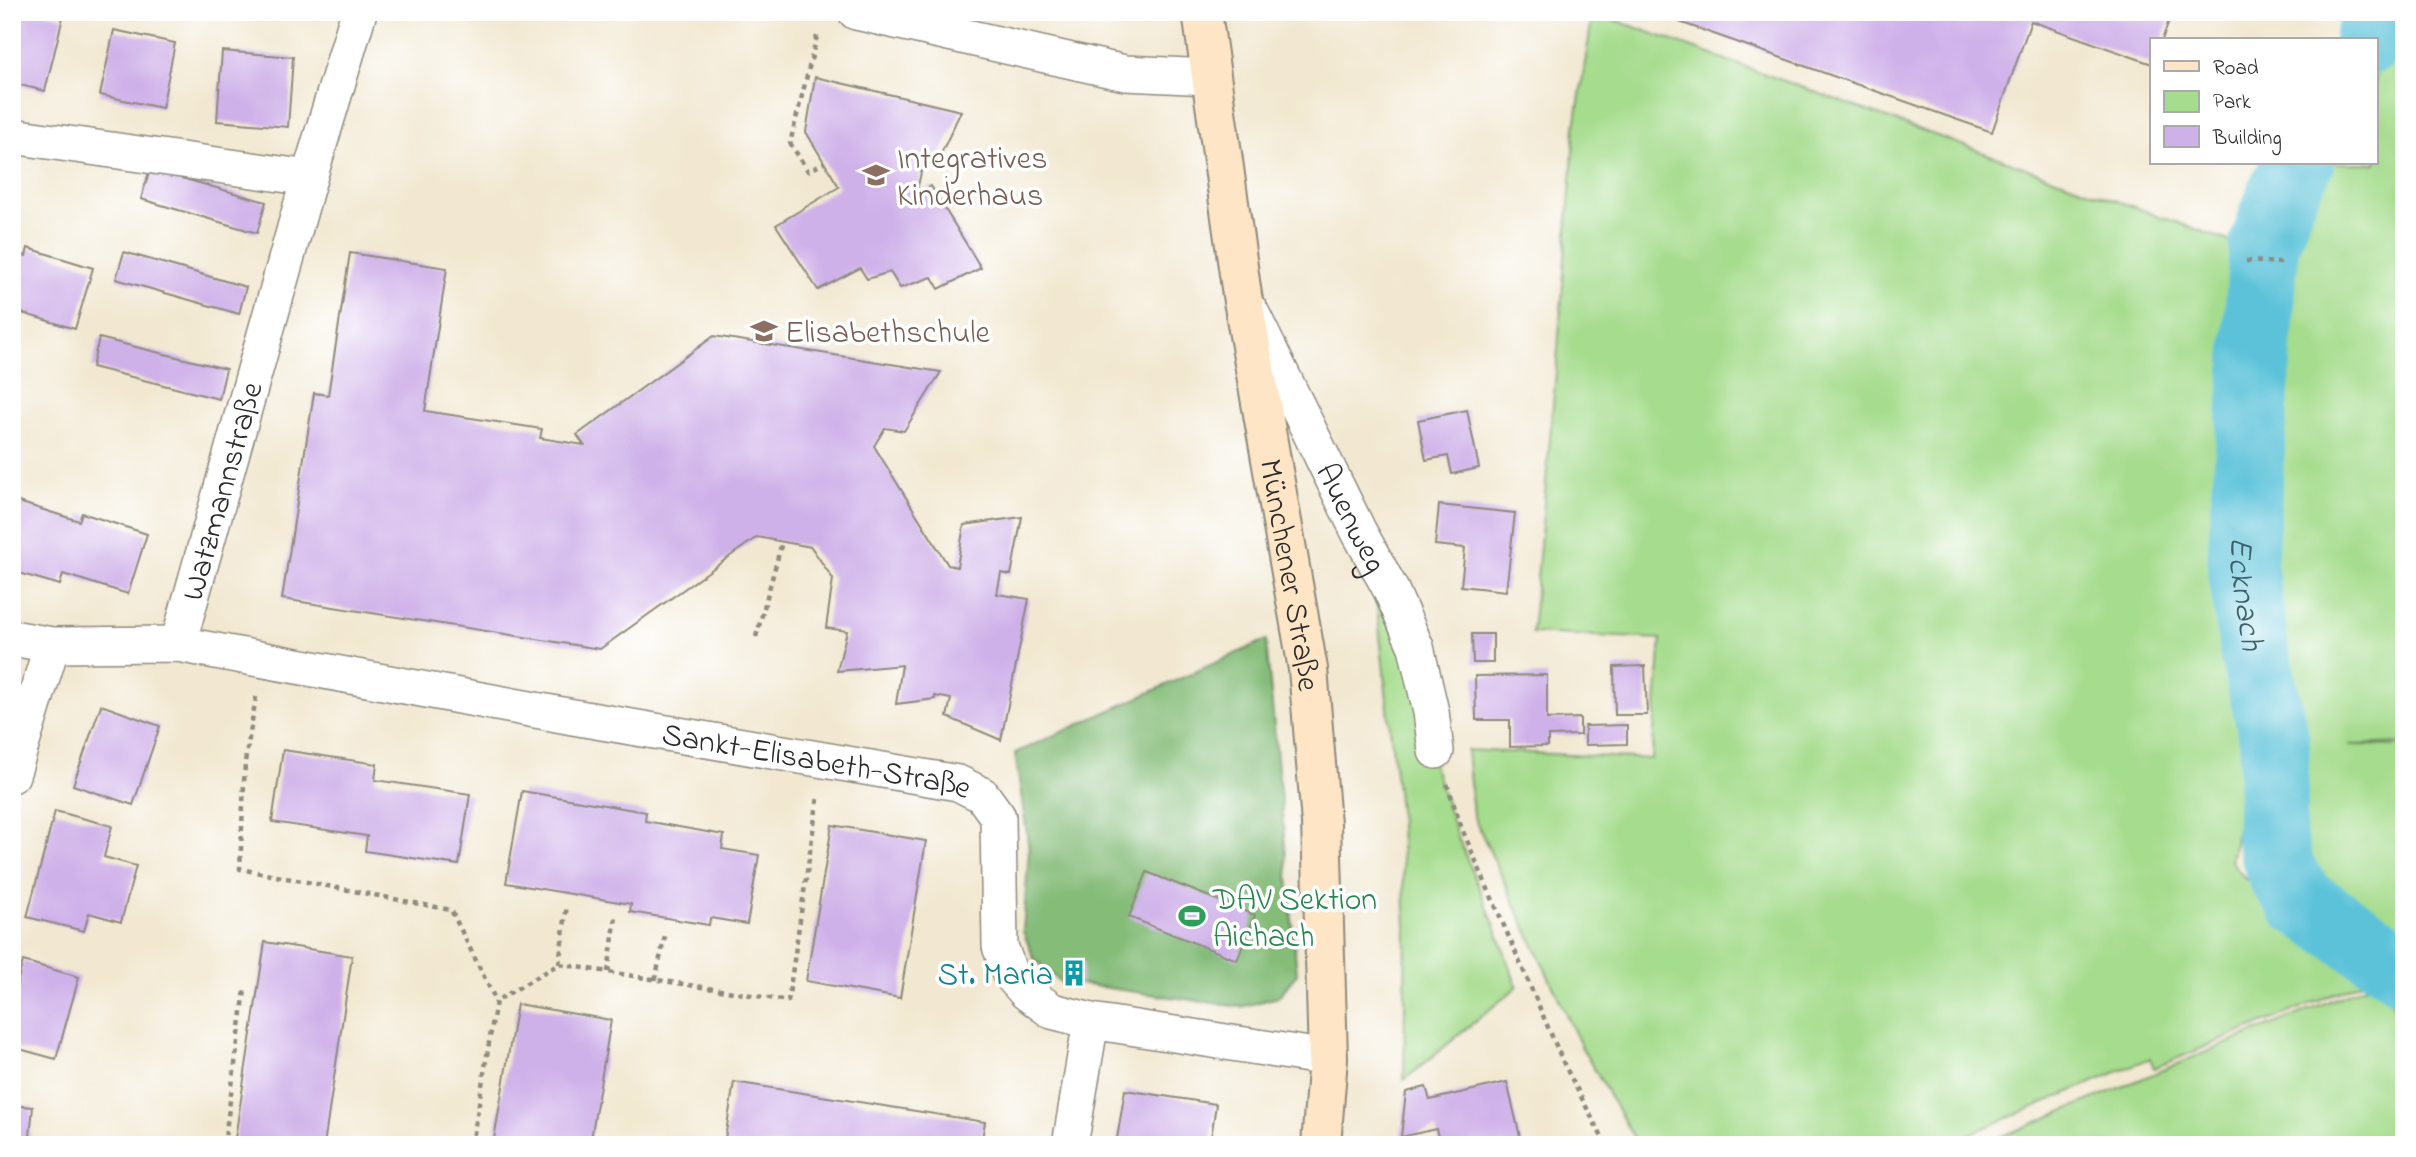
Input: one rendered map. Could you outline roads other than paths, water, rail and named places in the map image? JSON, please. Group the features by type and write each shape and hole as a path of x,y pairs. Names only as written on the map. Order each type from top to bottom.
{"main road":[{"name":"Münchener Straße","path":"1202,12 1242,295 1308,669 1321,823 1328,1058 1321,1145"}],"street":[{"name":"Watzmannstraße","path":"12,638 52,645 178,644 309,178 359,12"},
{"path":"856,12 1125,73 1210,77"},
{"path":"12,136 309,178"},
{"name":"Auenweg","path":"1242,295 1359,532 1391,590 1416,647 1432,712 1436,751"},
{"name":"Sankt-Elisabeth-Straße","path":"178,644 573,717 958,783 982,795 998,817 1000,946 1010,974 1026,992 1052,1011 1091,1021 1328,1058"},
{"path":"12,775 52,645"},
{"path":"1070,1145 1091,1021"}],"waterway":[{"name":"Ecknach","path":"2370,38 2383,12"},
{"name":"Ecknach","path":"2298,164 2283,191 2264,246 2242,564 2255,654 2275,742 2271,839 2282,874 2301,901 2404,969"}],"place":[{"name":"Integratives Kinderhaus","path":"876,175"},
{"name":"Elisabethschule","path":"764,331"},
{"name":"DAV Sektion Aichach","path":"1192,916"},
{"name":"St. Maria","path":"1074,973"}]}
